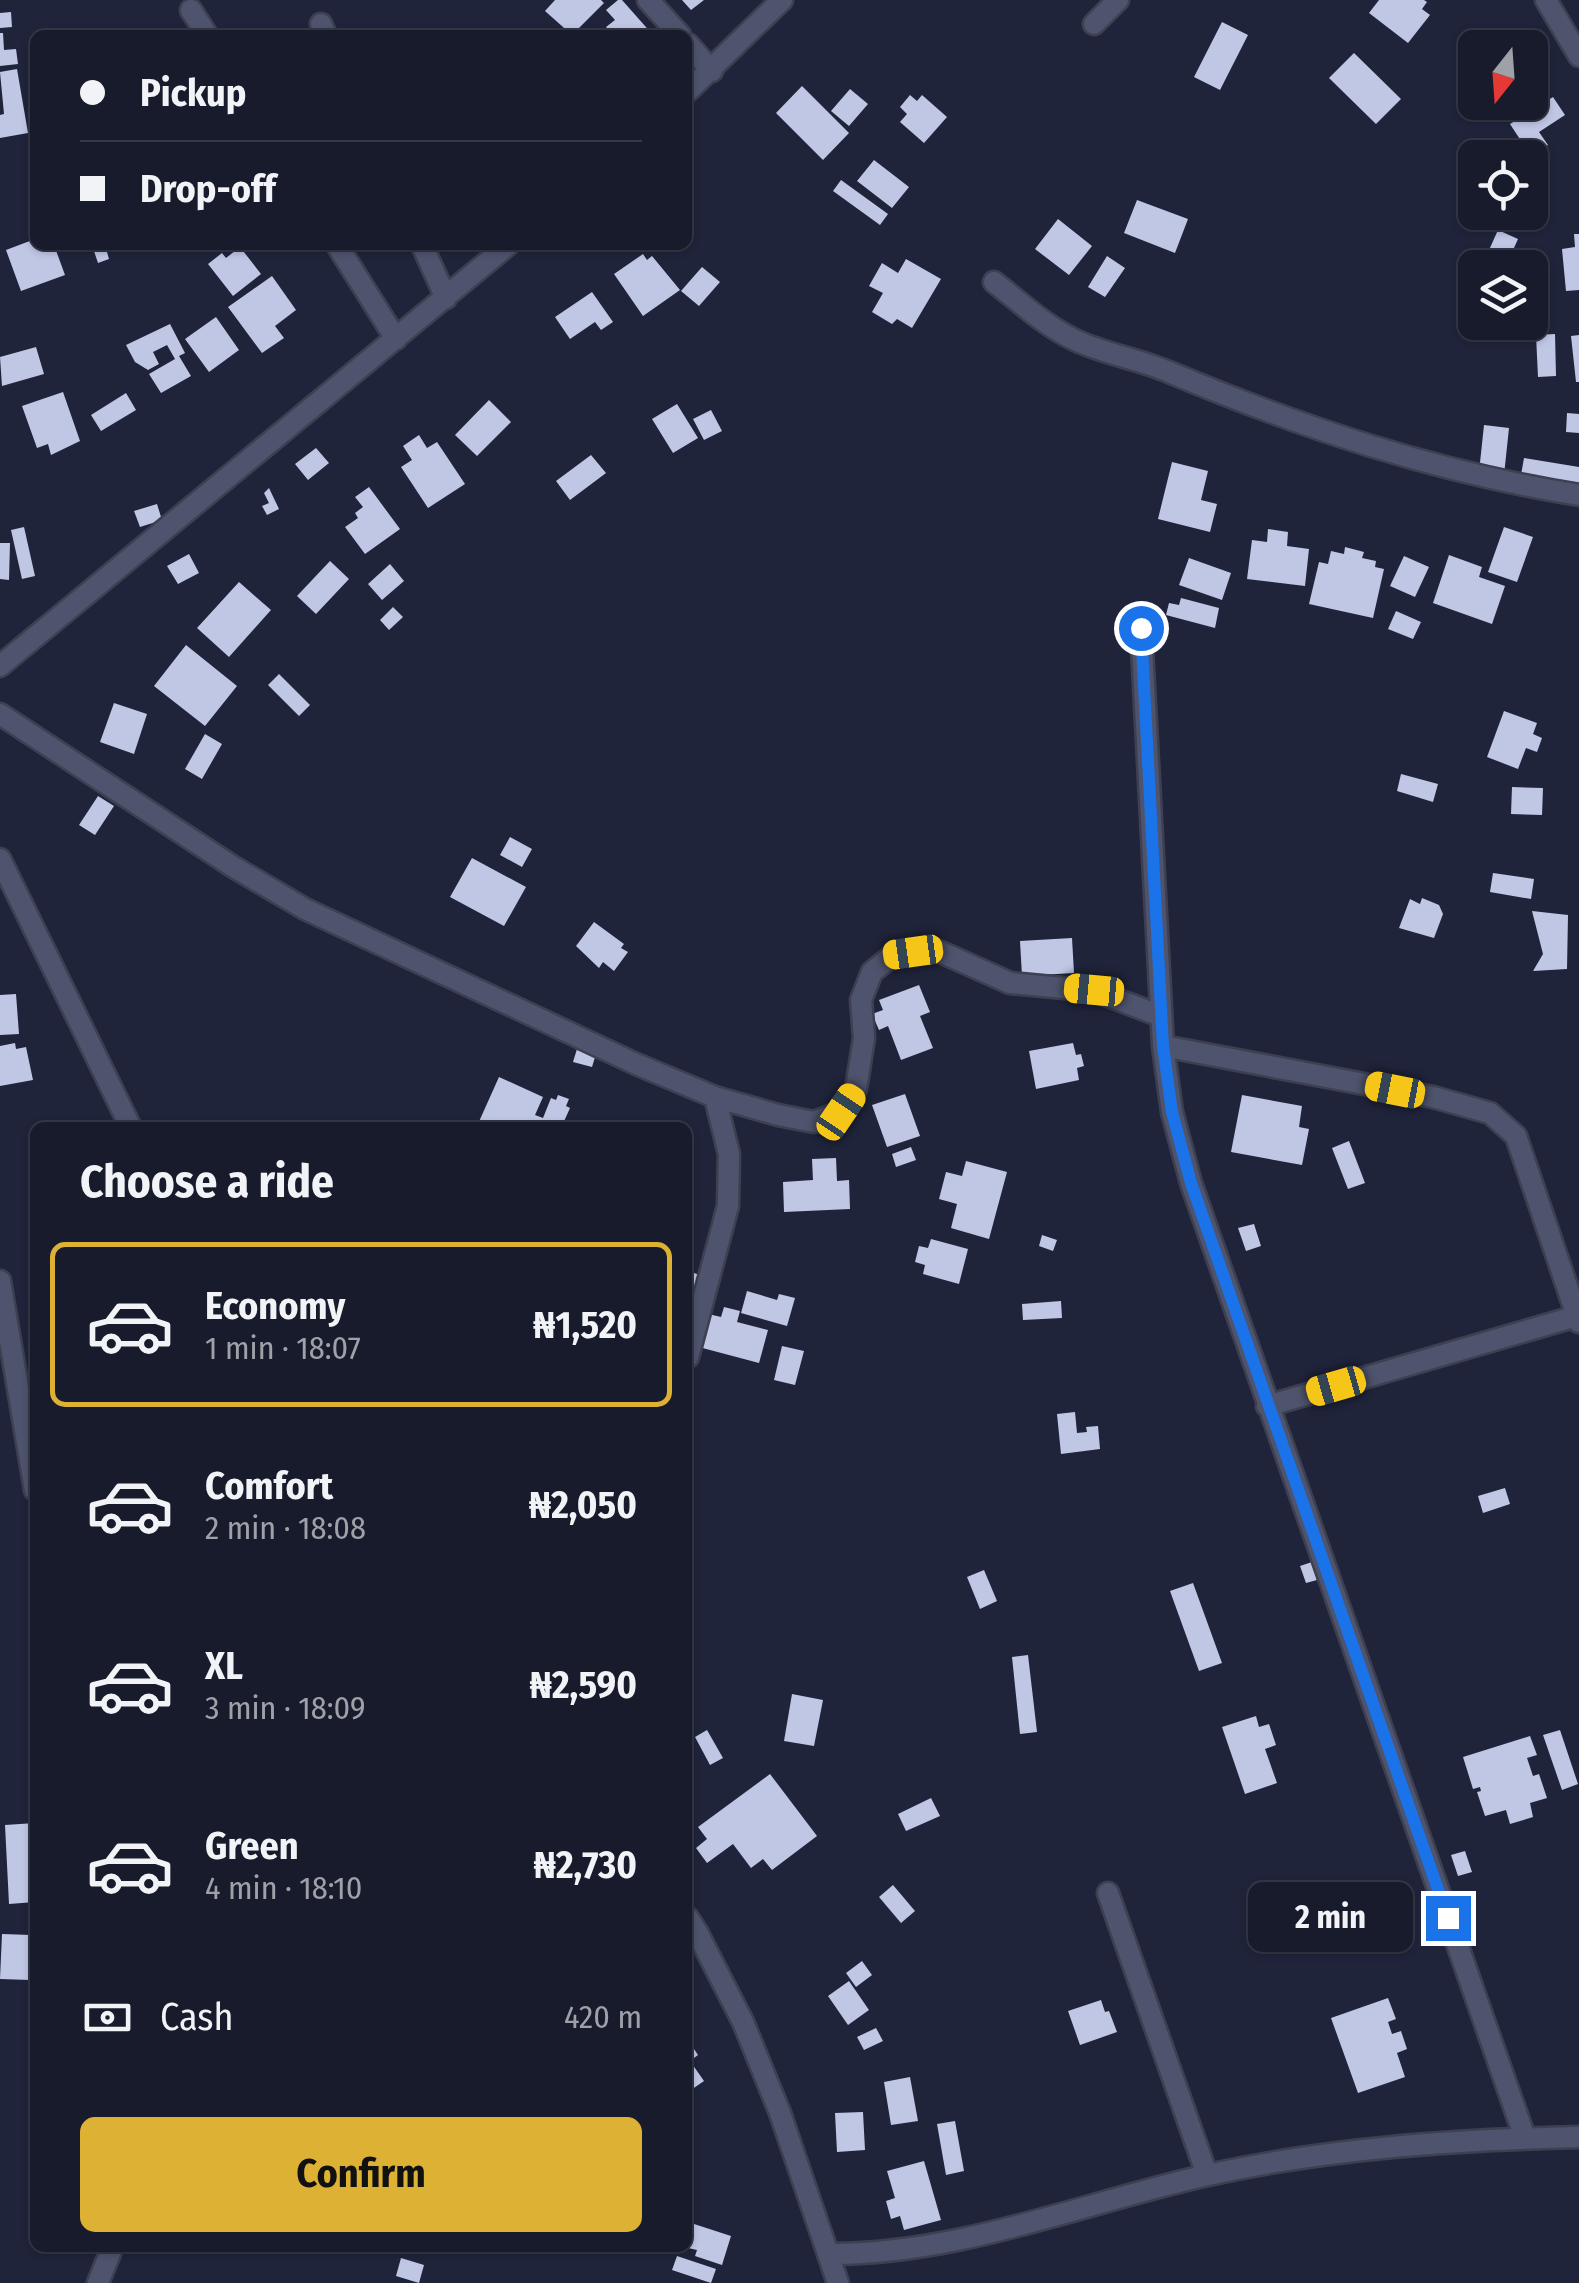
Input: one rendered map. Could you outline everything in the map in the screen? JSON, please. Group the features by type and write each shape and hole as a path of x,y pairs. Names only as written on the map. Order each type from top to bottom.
{"street":[{"path":"648,0 675,30"},
{"path":"692,88 782,0"},
{"path":"1094,24 1118,0"},
{"path":"1546,0 1579,56"},
{"path":"191,10 203,30"},
{"path":"692,48 712,71"},
{"path":"340,250 396,339"},
{"path":"424,250 446,298"},
{"path":"0,666 502,250"},
{"path":"994,282 1077,341 1157,366 1300,425 1419,462 1504,483 1579,495"},
{"path":"1141,628 1163,1046 1172,1112 1191,1183 1267,1406 1525,2138"},
{"path":"0,714 232,866 305,909 715,1097 814,1122 841,1112 856,1089 864,1038 861,1000 872,972 893,955 934,950 1010,983 1094,990 1162,1016"},
{"path":"0,859 128,1122"},
{"path":"1163,1046 1434,1097 1490,1113 1516,1136 1578,1319 1267,1406"},
{"path":"692,1341 728,1206 729,1154 715,1097"},
{"path":"0,1281 30,1460"},
{"path":"1108,1893 1207,2176"},
{"path":"692,1924 743,2022 780,2113 838,2283"},
{"path":"828,2254 876,2254 939,2244 1207,2176 1316,2154 1439,2141 1579,2136"},
{"path":"98,2283 110,2252"}],"building":[{"path":"555,0 604,3 577,30 566,30 545,11"},
{"path":"622,0 649,30 609,30 606,27 615,20 606,10"},
{"path":"682,0 704,0 691,10"},
{"path":"1379,0 1424,0 1427,2 1422,9 1430,15 1408,43 1369,13"},
{"path":"11,12 12,27 0,28 0,13"},
{"path":"1222,22 1248,35 1220,90 1194,77"},
{"path":"0,33 4,50 16,49 18,64 0,66"},
{"path":"1354,53 1401,99 1376,124 1329,78"},
{"path":"17,69 28,133 0,138 0,115 4,114 0,72"},
{"path":"802,86 849,133 823,160 776,113"},
{"path":"850,89 868,104 849,126 831,111"},
{"path":"910,95 917,101 922,95 947,117 924,143 900,122 907,114 900,107"},
{"path":"1553,97 1565,115 1539,132 1545,140 1520,140 1510,124 1516,120 1548,120 1548,100"},
{"path":"874,160 909,187 892,208 857,181"},
{"path":"841,180 888,214 880,225 833,191"},
{"path":"1137,200 1188,219 1175,253 1124,233"},
{"path":"1058,219 1092,246 1069,275 1035,249"},
{"path":"1498,230 1518,239 1513,250 1489,250"},
{"path":"1574,234 1579,234 1579,290 1566,291 1562,249 1575,247"},
{"path":"30,241 30,250 56,250 65,275 21,291 6,250"},
{"path":"94,250 106,250 109,259 98,263"},
{"path":"242,250 261,274 233,296 208,264 222,253 226,258"},
{"path":"643,254 647,260 652,256 680,290 643,316 614,274"},
{"path":"1107,256 1125,268 1105,297 1088,287"},
{"path":"906,259 941,279 912,328 897,319 892,324 872,312 883,293 869,286 882,263 898,273"},
{"path":"702,267 720,282 699,306 681,291"},
{"path":"272,276 296,310 275,326 284,338 262,353 228,307"},
{"path":"592,292 613,322 601,330 595,322 570,339 555,317"},
{"path":"216,317 239,350 209,372 185,339"},
{"path":"170,324 185,353 179,356 191,376 161,393 149,374 175,359 167,345 153,352 159,364 148,370 135,362 126,345"},
{"path":"1548,334 1555,334 1556,376 1538,377 1536,340 1548,340"},
{"path":"1579,335 1579,382 1576,382 1571,336"},
{"path":"36,347 44,374 2,386 0,357"},
{"path":"63,392 80,441 51,455 48,444 37,448 22,406"},
{"path":"126,393 136,410 101,431 91,415"},
{"path":"489,400 511,422 477,456 455,435"},
{"path":"677,404 698,438 673,453 652,419"},
{"path":"711,410 722,431 704,440 693,419"},
{"path":"1567,413 1579,414 1579,433 1566,432"},
{"path":"1484,425 1509,428 1504,475 1479,472"},
{"path":"419,435 427,448 437,442 465,484 428,508 401,467 412,460 403,446"},
{"path":"316,448 329,463 308,480 295,464"},
{"path":"591,455 606,473 570,500 556,481"},
{"path":"1524,458 1579,467 1579,485 1521,475"},
{"path":"1172,462 1208,471 1201,500 1217,504 1210,532 1158,519"},
{"path":"369,487 400,529 365,554 345,527 358,518 355,513 363,507 355,497"},
{"path":"269,488 279,509 267,515 262,506 269,503 264,493"},
{"path":"157,504 162,520 140,527 134,511"},
{"path":"24,527 35,576 22,579 11,530"},
{"path":"1504,527 1533,537 1517,582 1488,572"},
{"path":"1268,529 1288,532 1287,546 1309,549 1305,586 1247,579 1252,540 1267,542"},
{"path":"0,543 10,543 9,580 0,579"},
{"path":"1345,547 1364,552 1362,558 1376,561 1375,567 1384,569 1373,618 1309,604 1319,562 1328,564 1331,551 1344,554"},
{"path":"189,554 199,573 178,584 167,566"},
{"path":"1449,555 1482,567 1479,577 1505,586 1492,624 1433,603"},
{"path":"1404,556 1429,567 1415,597 1390,586"},
{"path":"1189,558 1231,573 1222,600 1179,585"},
{"path":"330,561 349,579 316,614 297,596"},
{"path":"390,564 404,581 382,600 368,584"},
{"path":"239,582 271,610 229,657 197,628"},
{"path":"1181,598 1219,608 1215,628 1166,615 1169,603 1179,605"},
{"path":"393,607 403,617 389,630 380,620"},
{"path":"1396,611 1421,622 1413,639 1388,629"},
{"path":"186,645 237,686 205,726 154,686"},
{"path":"279,674 310,705 299,716 268,685"},
{"path":"114,703 147,714 134,754 100,742"},
{"path":"1504,711 1537,723 1533,734 1542,738 1537,752 1526,748 1518,769 1487,757"},
{"path":"205,734 222,744 202,779 185,769"},
{"path":"1401,774 1438,784 1433,802 1397,791"},
{"path":"1512,787 1543,788 1542,815 1511,814"},
{"path":"98,796 114,806 95,835 79,825"},
{"path":"510,837 532,849 522,867 500,855"},
{"path":"472,858 526,887 504,926 450,897"},
{"path":"1493,873 1534,879 1531,899 1490,892"},
{"path":"1422,898 1439,905 1443,914 1434,938 1399,928 1410,899 1420,904"},
{"path":"1532,911 1568,915 1567,969 1533,971 1543,954"},
{"path":"594,922 624,944 621,948 628,952 614,971 603,962 599,968 576,946"},
{"path":"1072,938 1074,973 1022,976 1020,941"},
{"path":"919,985 930,1012 920,1016 933,1048 901,1060 888,1026 879,1030 872,1014 883,1010 879,1000"},
{"path":"16,994 19,1034 0,1035 0,995"},
{"path":"15,1043 16,1049 26,1047 33,1080 0,1086 0,1046"},
{"path":"1073,1043 1084,1066 1077,1068 1079,1080 1036,1089 1029,1051"},
{"path":"577,1049 596,1054 592,1067 573,1062"},
{"path":"499,1077 543,1097 535,1115 543,1118 551,1098 556,1100 558,1095 569,1099 564,1122 479,1122"},
{"path":"905,1094 920,1136 887,1147 872,1105"},
{"path":"1242,1095 1302,1106 1299,1127 1309,1129 1302,1165 1231,1152"},
{"path":"1349,1141 1365,1183 1348,1189 1332,1148"},
{"path":"911,1147 916,1160 896,1167 892,1154"},
{"path":"836,1158 837,1181 849,1180 850,1209 784,1212 783,1182 813,1180 812,1159"},
{"path":"966,1161 1007,1172 989,1239 951,1228 957,1204 939,1199 946,1172 962,1176"},
{"path":"1254,1224 1261,1246 1246,1251 1238,1228"},
{"path":"1042,1235 1057,1240 1053,1251 1039,1246"},
{"path":"931,1239 968,1249 959,1284 923,1274 925,1265 915,1262 919,1246 928,1248"},
{"path":"692,1272 703,1276 698,1294 692,1292"},
{"path":"747,1291 777,1300 779,1294 795,1298 787,1326 741,1313"},
{"path":"1061,1301 1062,1318 1023,1320 1022,1304"},
{"path":"724,1307 740,1311 737,1322 768,1330 759,1363 695,1346 704,1313 721,1317"},
{"path":"782,1346 804,1351 795,1385 774,1380"},
{"path":"1075,1412 1077,1433 1098,1426 1100,1449 1061,1454 1057,1414"},
{"path":"1505,1488 1510,1504 1483,1513 1478,1496"},
{"path":"1312,1562 1317,1580 1306,1583 1300,1566"},
{"path":"984,1570 997,1601 980,1609 967,1577"},
{"path":"1193,1583 1222,1663 1199,1671 1170,1591"},
{"path":"1028,1655 1037,1732 1020,1734 1012,1657"},
{"path":"792,1694 823,1700 814,1746 784,1741"},
{"path":"1256,1716 1259,1727 1269,1724 1276,1745 1265,1749 1277,1783 1245,1794 1222,1727"},
{"path":"707,1730 723,1758 710,1765 695,1737"},
{"path":"1560,1730 1578,1784 1562,1790 1543,1735"},
{"path":"1530,1736 1537,1755 1527,1758 1533,1776 1539,1774 1547,1798 1530,1803 1533,1817 1510,1824 1506,1810 1485,1816 1477,1792 1480,1787 1473,1789 1463,1757"},
{"path":"770,1774 817,1836 772,1870 763,1859 751,1868 733,1844 707,1863 696,1848 707,1839 698,1827"},
{"path":"931,1798 940,1816 906,1831 898,1814"},
{"path":"30,1823 30,1902 9,1904 5,1825"},
{"path":"1465,1851 1472,1872 1458,1876 1451,1855"},
{"path":"893,1885 915,1911 901,1923 879,1897"},
{"path":"2,1934 30,1935 30,1980 0,1979"},
{"path":"862,1961 872,1975 856,1987 846,1973"},
{"path":"849,1981 869,2010 848,2025 828,1996"},
{"path":"1388,1998 1396,2019 1388,2022 1392,2034 1401,2031 1407,2049 1397,2053 1405,2077 1358,2093 1331,2018"},
{"path":"1101,2000 1117,2032 1080,2045 1068,2011"},
{"path":"876,2028 883,2041 864,2050 857,2037"},
{"path":"692,2064 704,2081 692,2089"},
{"path":"910,2077 918,2121 891,2125 884,2082"},
{"path":"863,2112 865,2150 837,2152 835,2113"},
{"path":"955,2121 964,2171 946,2175 937,2124"},
{"path":"924,2161 941,2220 904,2230 900,2216 891,2219 886,2201 895,2198 887,2171"},
{"path":"694,2224 731,2236 722,2265 695,2256"},
{"path":"677,2256 716,2269 711,2283 672,2270"},
{"path":"401,2258 424,2265 419,2283 396,2276"}],"route":[{"path":"1141,628 1163,1046 1172,1112 1191,1183 1258,1381 1448,1918"}]}
